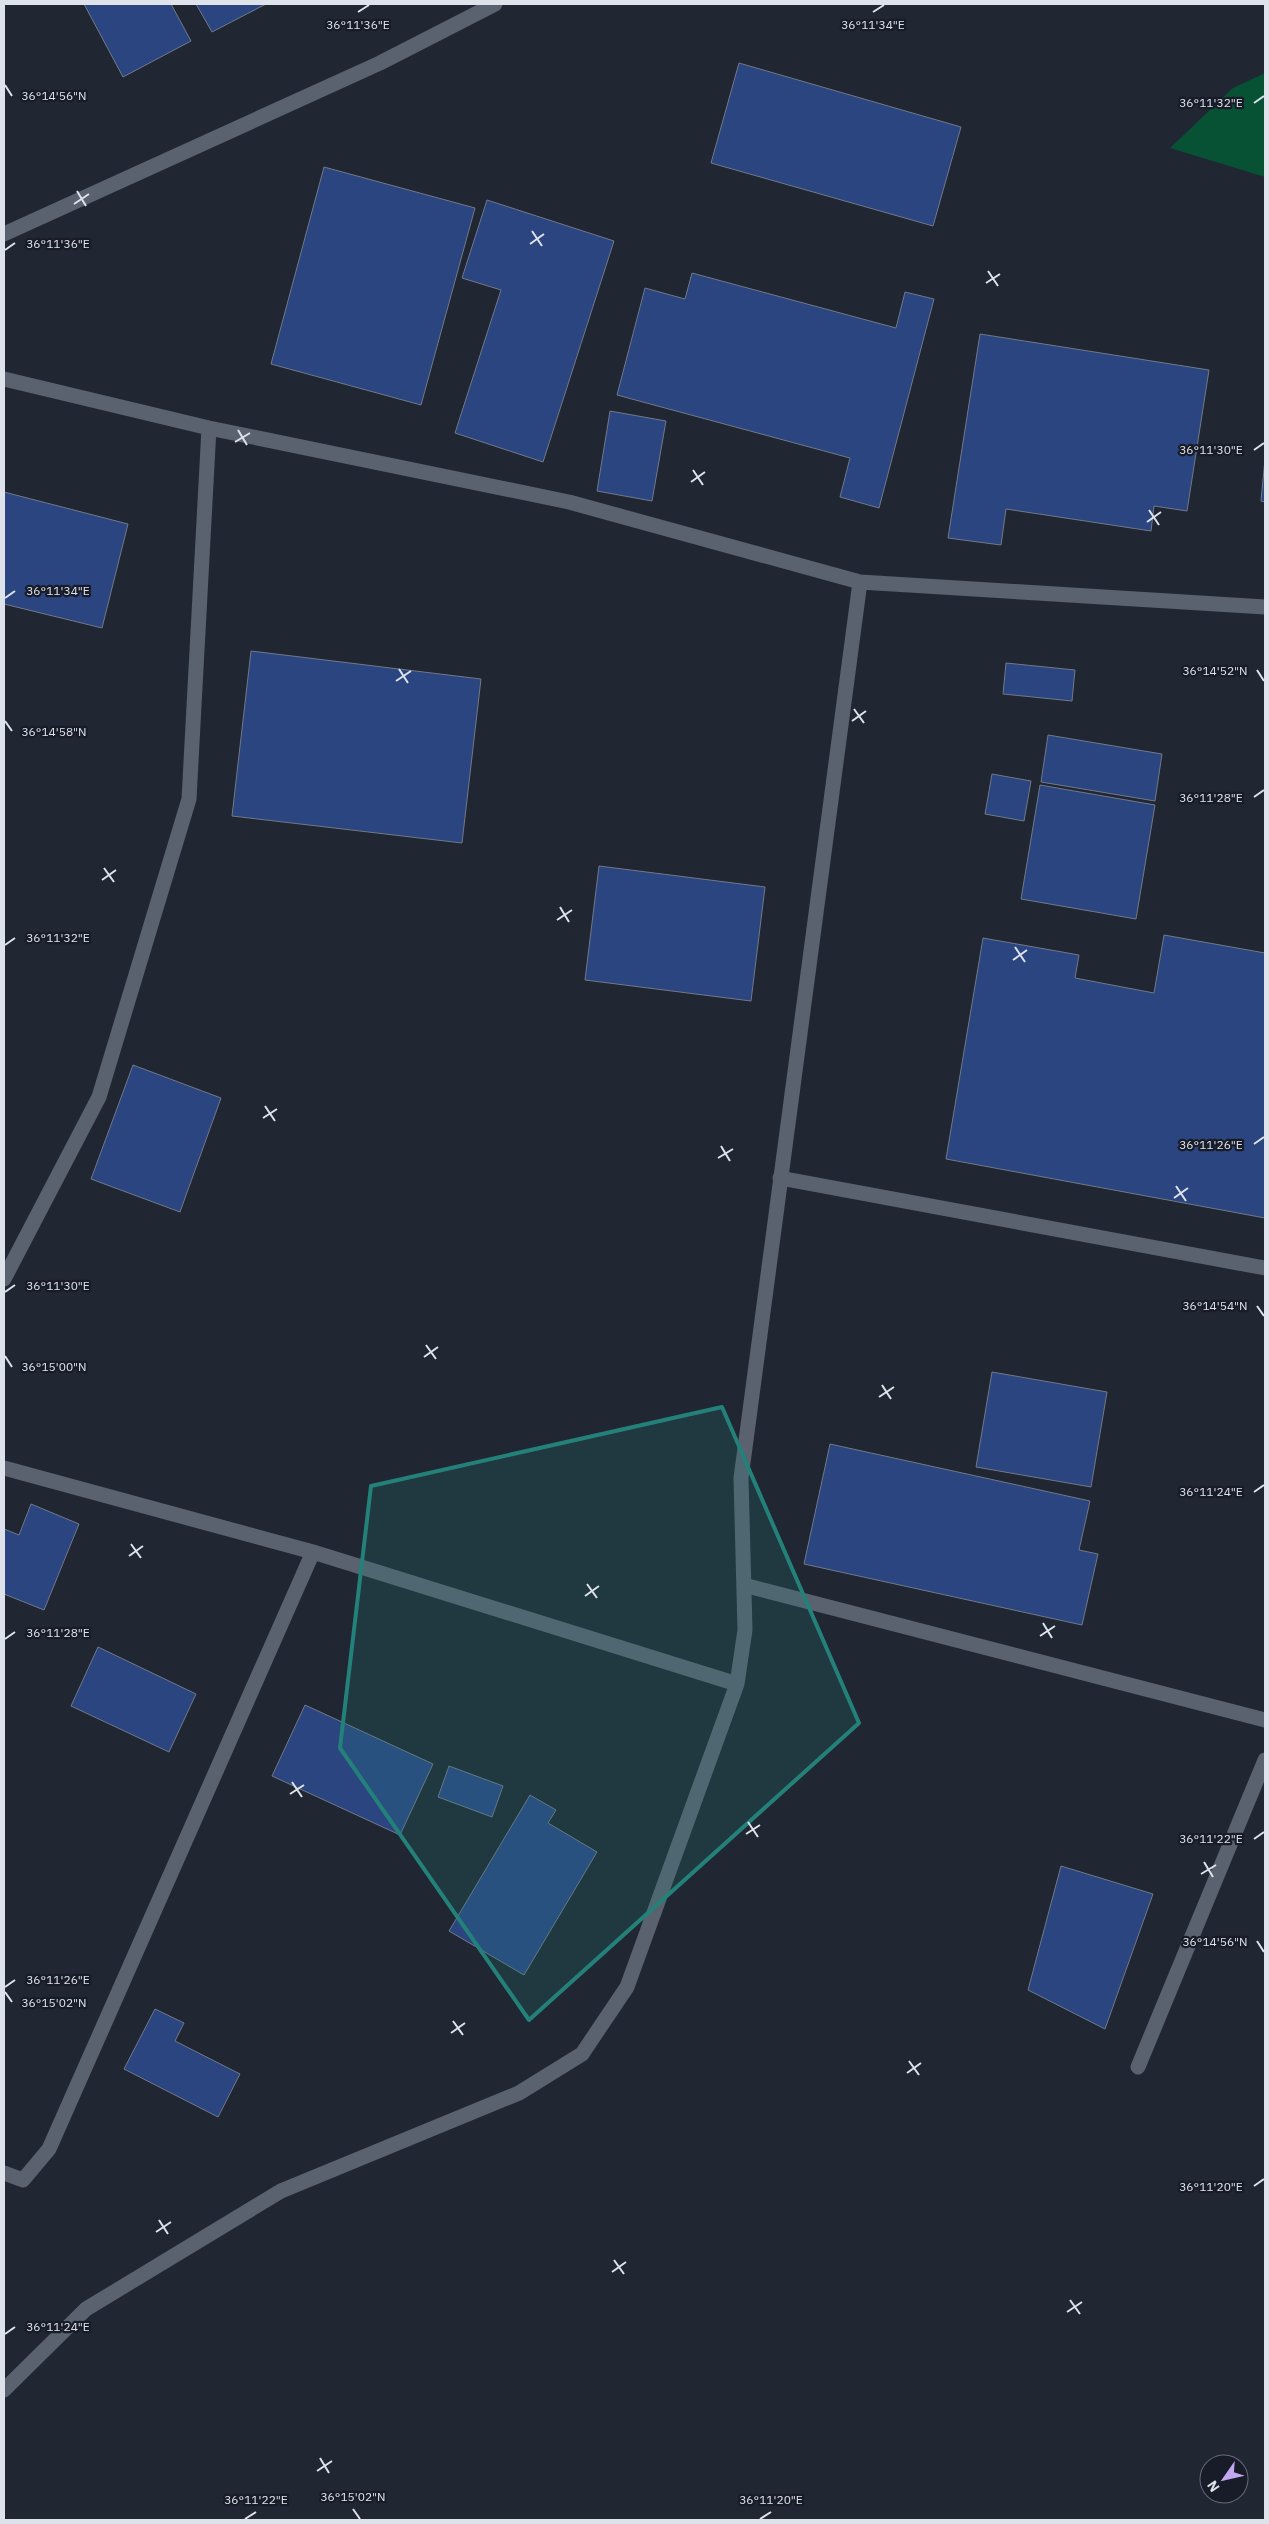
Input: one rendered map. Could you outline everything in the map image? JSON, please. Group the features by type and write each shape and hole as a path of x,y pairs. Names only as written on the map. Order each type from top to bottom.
{"street":[{"path":"4,234 380,63 495,4"},
{"path":"4,379 208,428 570,502 860,582 1265,607"},
{"path":"4,1279 99,1097 190,799 208,428"},
{"path":"4,2390 86,2308 280,2190 519,2093 582,2054 627,1987 736,1684 745,1630 741,1478 860,582"},
{"path":"780,1178 1265,1268"},
{"path":"4,1468 313,1552 736,1684"},
{"path":"4,2173 23,2180 49,2149 313,1552"},
{"path":"744,1585 1265,1720"},
{"path":"1138,2067 1265,1760"}],"highlighted area":[{"path":"722,1407 859,1723 529,2020 340,1748 371,1486"}],"green space":[{"path":"1265,73 1265,177 1170,148 1233,88"}],"building":[{"path":"84,4 171,4 191,41 123,77"},
{"path":"196,4 266,4 212,32"},
{"path":"739,63 961,127 933,226 711,163"},
{"path":"324,167 475,208 421,405 271,364"},
{"path":"487,200 614,241 543,462 455,433 501,290 462,278"},
{"path":"692,273 896,328 905,292 934,299 879,508 840,497 850,458 617,395 645,288 685,299"},
{"path":"980,334 1209,370 1187,511 1154,506 1151,531 1006,509 1001,545 948,538"},
{"path":"610,411 666,421 652,501 597,491"},
{"path":"1265,459 1265,502 1261,501"},
{"path":"4,492 128,524 102,628 4,604"},
{"path":"251,651 481,679 462,843 232,816"},
{"path":"1006,663 1075,670 1072,701 1003,694"},
{"path":"1048,735 1162,754 1155,801 1041,782"},
{"path":"992,774 1031,781 1024,821 985,814"},
{"path":"1040,785 1155,805 1136,919 1021,899"},
{"path":"599,866 765,887 751,1001 585,980"},
{"path":"1164,935 1265,953 1265,1218 946,1159 983,938 1079,955 1075,978 1154,993"},
{"path":"133,1065 221,1098 180,1212 91,1179"},
{"path":"992,1372 1107,1392 1091,1487 976,1467"},
{"path":"830,1444 1090,1501 1079,1550 1098,1554 1082,1625 804,1564"},
{"path":"31,1504 79,1524 44,1610 4,1594 4,1529 19,1535"},
{"path":"98,1647 196,1694 169,1752 71,1706"},
{"path":"305,1705 433,1764 400,1835 272,1776"},
{"path":"449,1766 503,1786 492,1817 438,1797"},
{"path":"530,1795 556,1810 548,1823 597,1852 524,1975 449,1931"},
{"path":"1061,1866 1153,1894 1105,2029 1028,1990"},
{"path":"155,2009 184,2023 175,2041 240,2074 218,2117 124,2069"}]}
